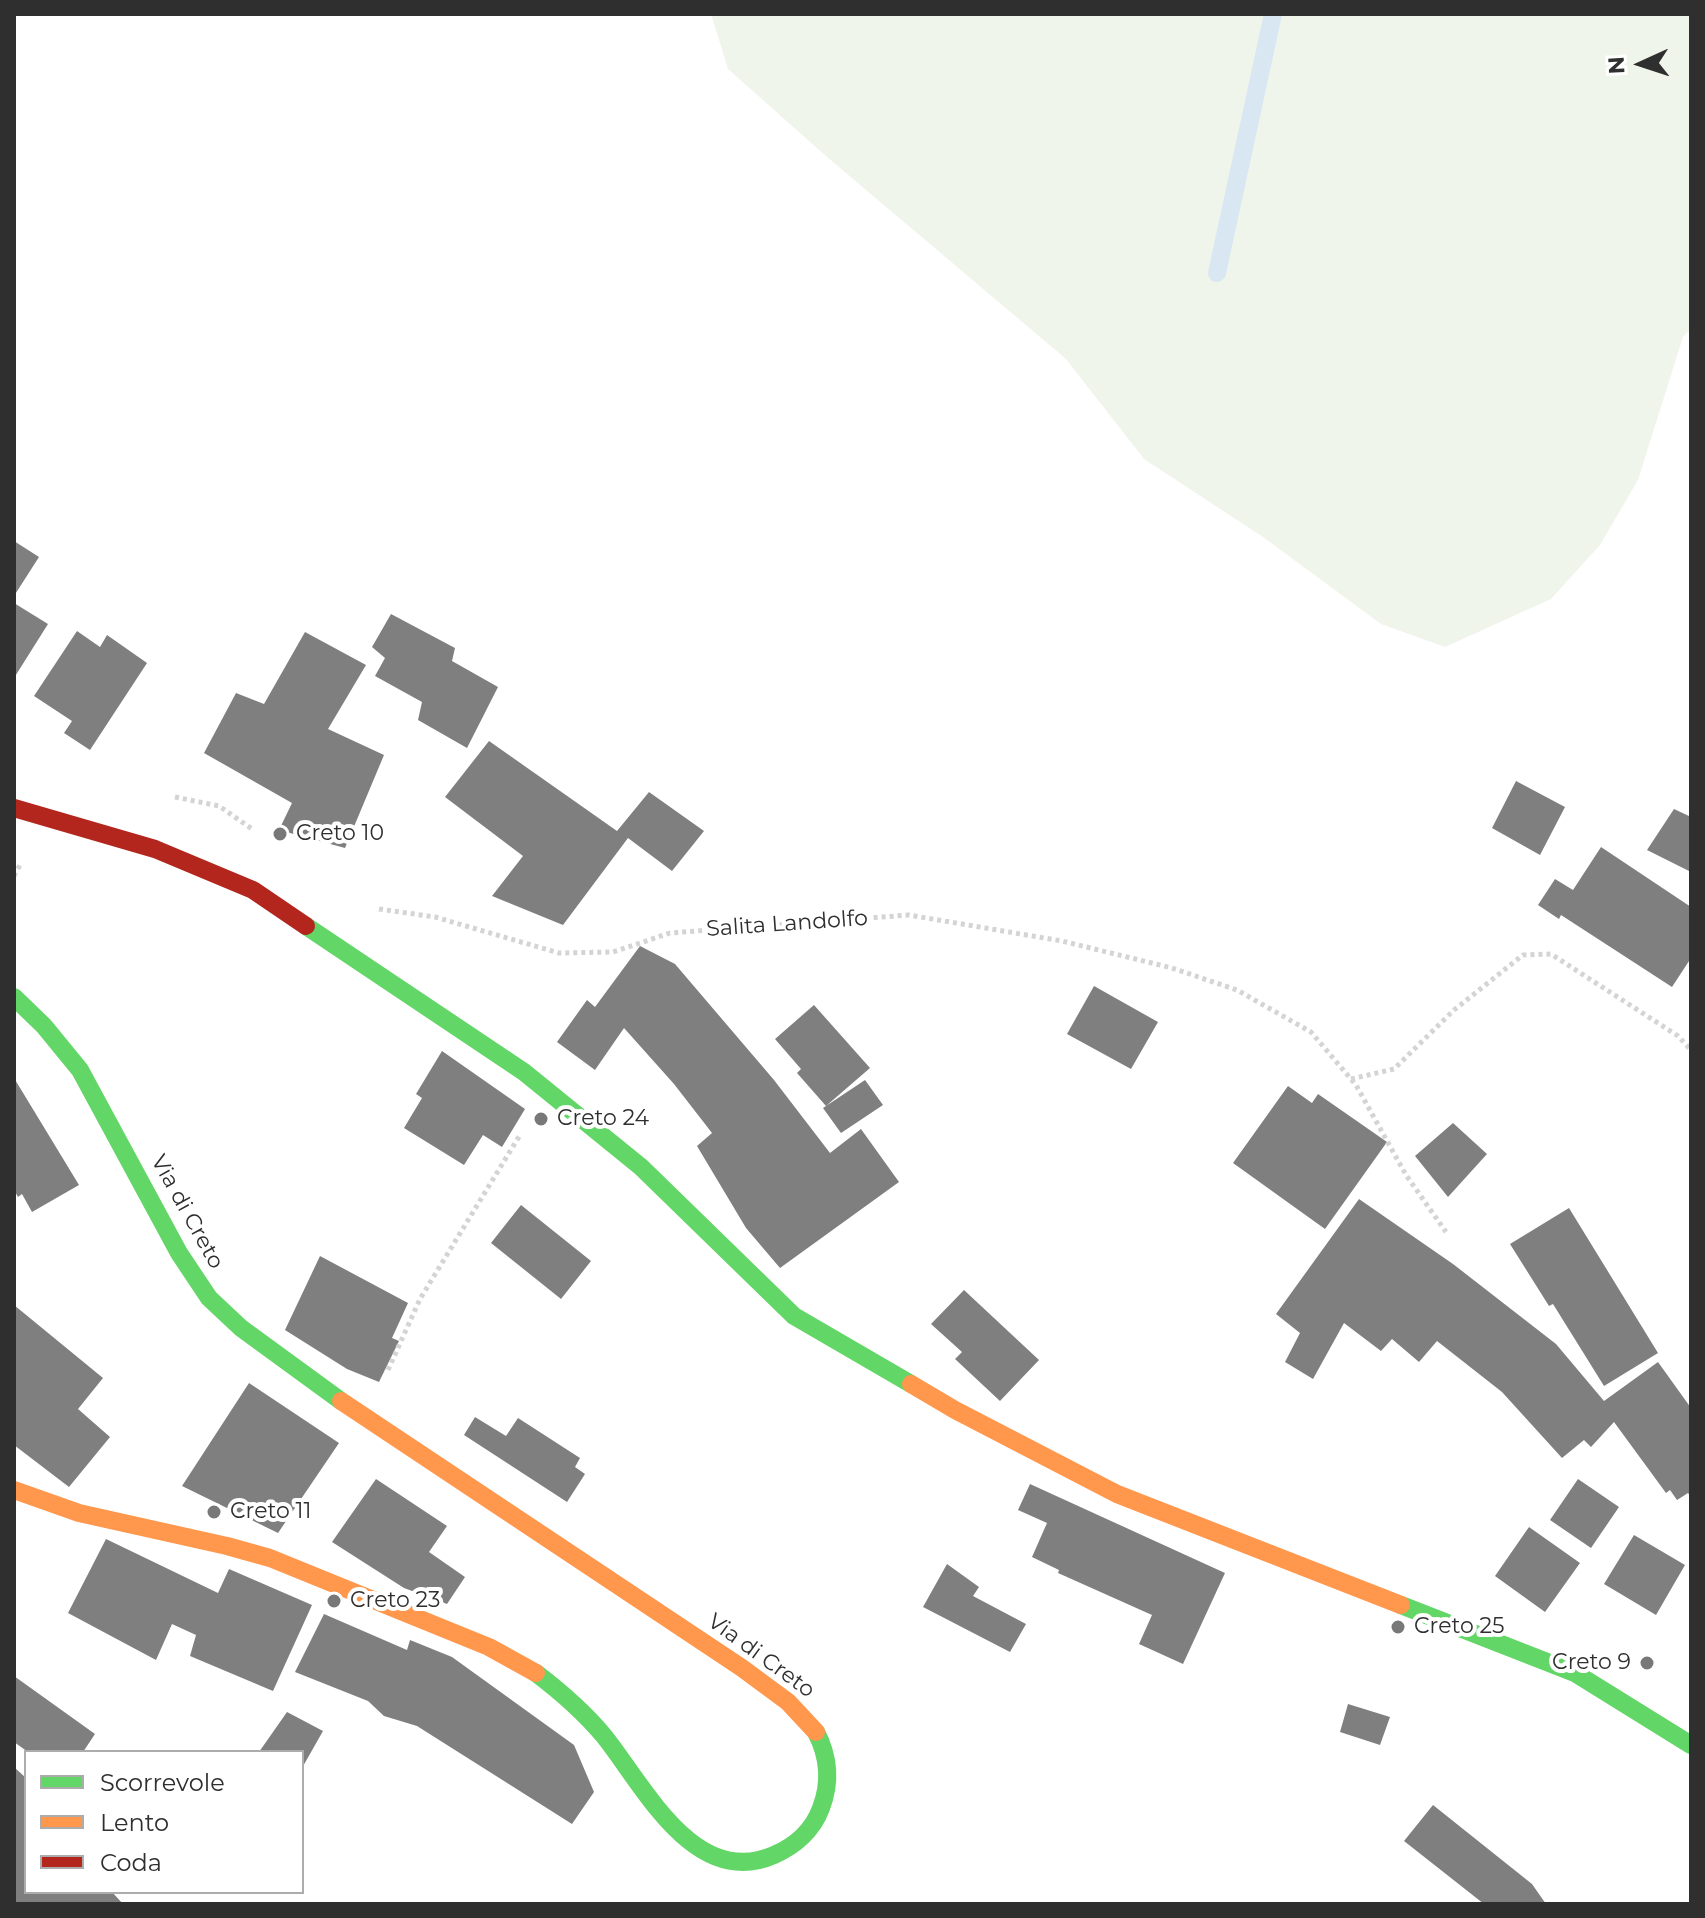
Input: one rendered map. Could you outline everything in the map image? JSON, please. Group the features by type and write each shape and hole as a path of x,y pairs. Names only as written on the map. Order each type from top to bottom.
{"main road":[{"path":"14,808 155,849 253,890 548,1090 641,1167 794,1316 955,1410 1117,1494 1575,1673 1691,1745"},
{"name":"Via di Creto","path":"14,997 44,1026 80,1070 179,1253 209,1298 241,1328 366,1418 742,1668 811,1723 824,1747 829,1774 826,1801 814,1826 794,1846 770,1858 743,1862 716,1858 692,1844 673,1824 590,1720 521,1663 363,1595 248,1552 86,1515 14,1490"}],"path":[{"name":"Salita Landolfo","path":"375,909 435,917 559,953 613,952 670,933 909,915 1062,941 1172,968 1237,990 1311,1032 1351,1079 1406,1175 1446,1232"},
{"path":"1351,1079 1394,1069 1454,1010 1523,955 1551,954 1678,1036 1691,1050"},
{"path":"366,1418 420,1299 548,1090"}],"shaded area":[{"path":"711,14 1691,14 1691,329 1683,337 1638,480 1600,545 1551,599 1445,647 1381,624 1263,537 1144,459 1066,359 728,69"}],"building":[{"path":"14,541 39,557 14,596"},
{"path":"14,603 48,624 14,678"},
{"path":"391,614 455,648 452,661 498,687 467,748 418,720 422,702 375,676 385,658 372,647"},
{"path":"77,631 100,647 107,635 147,663 90,750 64,733 72,721 34,696"},
{"path":"305,632 366,665 328,729 384,755 345,848 279,830 292,803 204,753 236,693 264,704"},
{"path":"489,741 617,831 649,792 704,831 672,871 628,838 563,925 492,896 523,856 445,797"},
{"path":"1516,781 1565,807 1540,855 1492,828"},
{"path":"1674,809 1691,817 1691,872 1647,850"},
{"path":"1601,847 1691,907 1691,958 1672,987 1561,915 1559,919 1538,905 1555,879 1573,890"},
{"path":"640,946 675,964 774,1080 830,1153 861,1129 899,1182 780,1268 746,1228 697,1146 712,1133 624,1028 595,1070 557,1042 587,1000 595,1007"},
{"path":"1094,986 1158,1022 1131,1069 1067,1034"},
{"path":"814,1005 870,1068 826,1106 797,1073 801,1069 775,1039"},
{"path":"442,1051 525,1109 502,1147 483,1135 464,1165 404,1128 422,1098 416,1094"},
{"path":"14,1078 79,1185 32,1212 22,1194 18,1197 14,1190"},
{"path":"865,1080 883,1105 841,1133 823,1108"},
{"path":"1288,1086 1312,1103 1318,1094 1387,1142 1325,1229 1233,1163"},
{"path":"1453,1123 1487,1154 1448,1197 1415,1156"},
{"path":"1359,1199 1453,1264 1556,1344 1604,1401 1658,1362 1691,1408 1691,1497 1688,1493 1677,1500 1670,1490 1666,1493 1614,1422 1591,1447 1584,1440 1562,1458 1502,1392 1437,1341 1419,1362 1392,1339 1381,1351 1344,1323 1313,1379 1285,1362 1300,1333 1276,1314"},
{"path":"521,1205 591,1261 561,1299 491,1243"},
{"path":"1569,1208 1658,1353 1604,1386 1553,1304 1549,1306 1510,1244"},
{"path":"320,1256 408,1303 392,1338 399,1341 379,1382 347,1369 285,1330"},
{"path":"964,1290 1039,1360 1000,1401 955,1359 962,1352 931,1324"},
{"path":"14,1305 103,1378 78,1409 110,1437 69,1487 14,1445"},
{"path":"249,1383 339,1443 278,1533 182,1486"},
{"path":"475,1417 506,1436 518,1418 580,1458 575,1467 585,1474 567,1502 464,1435"},
{"path":"376,1479 447,1526 429,1552 465,1577 447,1604 404,1588 332,1542"},
{"path":"1578,1479 1619,1507 1591,1548 1550,1520"},
{"path":"1030,1484 1225,1573 1183,1664 1139,1644 1152,1615 1058,1573 1059,1570 1032,1557 1047,1523 1018,1510"},
{"path":"1529,1527 1580,1563 1545,1612 1495,1576"},
{"path":"1634,1535 1685,1565 1656,1615 1604,1584"},
{"path":"106,1539 218,1593 229,1569 312,1605 273,1691 190,1656 196,1635 172,1624 156,1660 68,1613"},
{"path":"947,1564 979,1587 973,1596 1026,1624 1010,1652 923,1607"},
{"path":"324,1614 407,1650 410,1640 452,1657 574,1745 594,1792 572,1824 417,1726 384,1716 368,1701 295,1672"},
{"path":"14,1676 95,1734 84,1750 25,1750 14,1742"},
{"path":"1348,1704 1390,1717 1380,1745 1340,1732"},
{"path":"287,1712 323,1731 304,1764 304,1750 260,1750"},
{"path":"14,1767 24,1776 24,1894 114,1894 123,1904 16,1904"},
{"path":"1433,1805 1532,1884 1546,1904 1484,1904 1404,1841"}],"waterway":[{"path":"1217,273 1273,14"}],"traffic: fast":[{"path":"306,926 524,1072 641,1167 794,1316 911,1384"},
{"path":"14,997 44,1026 80,1070 179,1253 209,1298 241,1328 341,1401"},
{"path":"1401,1605 1575,1673 1691,1745"},
{"path":"536,1673 596,1727 674,1827 696,1846 720,1858 746,1862 774,1855 796,1842 808,1830 821,1808 827,1779 824,1751 816,1732"}],"traffic: slow":[{"path":"911,1384 1117,1494 1401,1605"},
{"path":"341,1401 742,1668 788,1702 816,1732"},
{"path":"14,1490 79,1513 270,1558 489,1647 536,1673"}],"traffic: jam":[{"path":"14,808 155,849 253,890 306,926"}],"place":[{"name":"Creto 10","path":"280,834"},
{"name":"Creto 24","path":"541,1119"},
{"name":"Creto 11","path":"214,1512"},
{"name":"Creto 23","path":"334,1601"},
{"name":"Creto 25","path":"1398,1627"},
{"name":"Creto 9","path":"1647,1663"}]}
